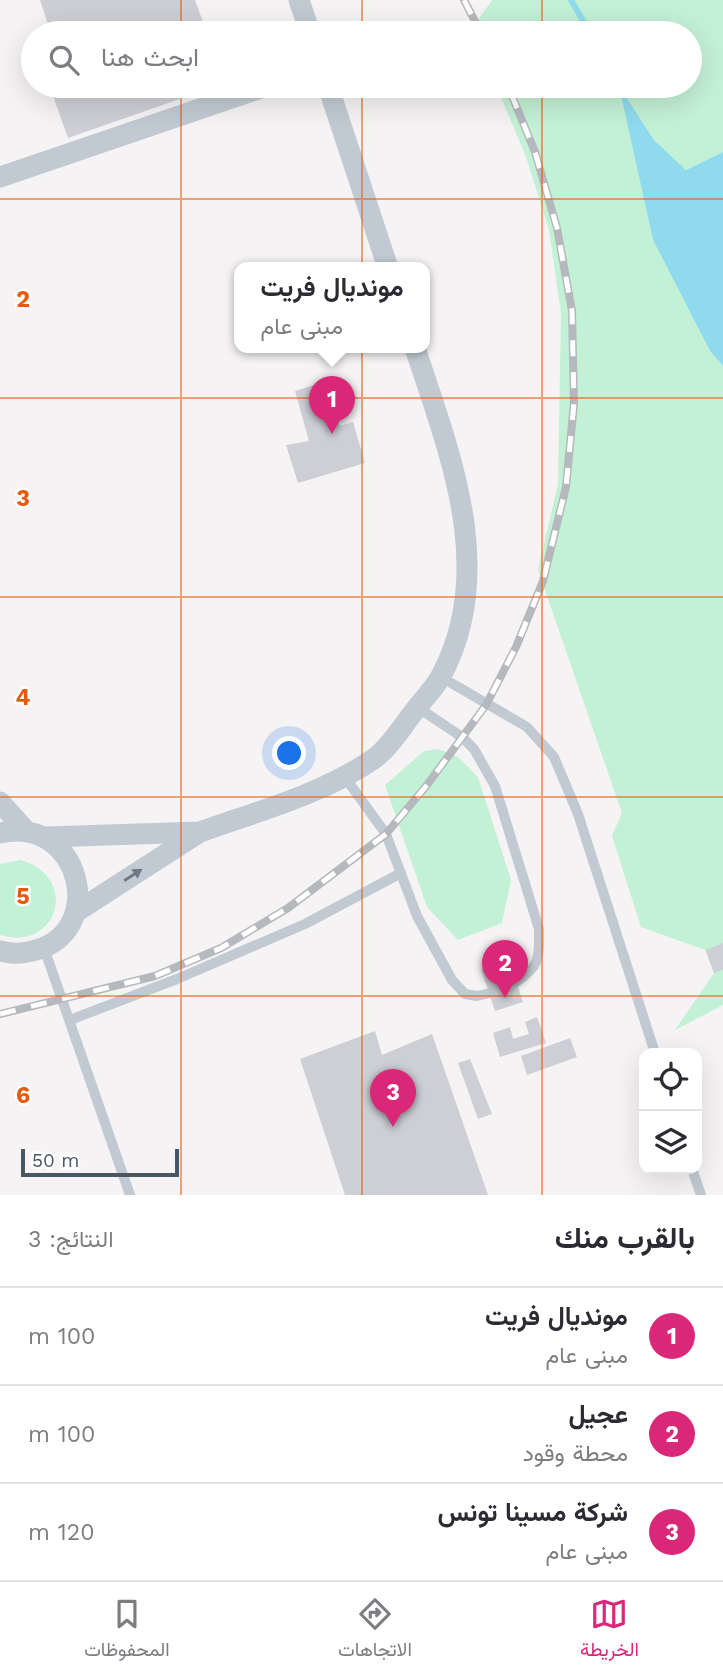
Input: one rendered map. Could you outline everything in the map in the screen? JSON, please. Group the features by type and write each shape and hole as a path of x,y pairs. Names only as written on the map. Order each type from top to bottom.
{"street":[{"path":"299,0 306,21"},
{"path":"0,177 232,98"},
{"path":"332,98 386,262"},
{"path":"75,912 200,832 297,798 344,776 377,756 441,677 457,640 466,605 466,525 453,464 417,353"},
{"path":"0,802 36,834 63,851 75,869 79,891 75,912 64,933 44,948 14,955 0,951"},
{"path":"0,832 200,832"}],"lane":[{"path":"441,677 527,727 554,757 578,814 653,1048"},
{"path":"418,706 462,737 474,749 495,786 539,929 539,951 533,971 516,982"},
{"path":"344,776 386,834 418,916 452,980 466,994 477,996 490,993"},
{"path":"70,1020 177,979 305,924 401,873"},
{"path":"44,948 130,1195"},
{"path":"694,1174 701,1195"}],"green space":[{"path":"492,0 723,0 723,152 686,170 654,140 627,98 702,98 702,21 477,21"},
{"path":"501,98 622,98 653,240 710,351 723,366 723,1005 675,1030 714,973 705,950 641,927 612,836 622,813 538,570 558,484 561,313 549,230 525,154"},
{"path":"438,749 458,757 478,777 511,880 502,923 458,940 427,907 385,785 424,751"},
{"path":"20,860 39,869 50,881 56,895 55,910 48,923 36,933 20,937 0,935 0,864"}],"water":[{"path":"622,98 627,98 654,140 686,170 723,152 723,366 710,351 653,240"}],"building":[{"path":"40,0 195,0 203,21 47,21"},
{"path":"54,98 183,98 68,138"},
{"path":"324,382 340,426 353,422 365,463 298,483 286,445 309,441 295,391"},
{"path":"723,943 723,970 714,973 706,950"},
{"path":"509,960 523,1002 495,1011 481,969"},
{"path":"537,1017 546,1043 500,1057 493,1033 510,1027 513,1039 529,1034 525,1022"},
{"path":"375,1031 382,1055 432,1034 488,1195 345,1195 300,1059"},
{"path":"570,1038 577,1057 527,1075 521,1056"},
{"path":"470,1059 492,1114 478,1119 458,1063"}],"waterway":[{"path":"571,0 583,21"}],"railway":[{"path":"464,0 475,21"},
{"path":"0,1014 155,976 221,948 288,908 386,834 427,785 486,705 516,647 543,581 566,487 574,403 572,311 557,228 535,152 513,98"}],"place":[{"name":"مونديال فريت","path":"332,434"},
{"name":"عجيل","path":"505,998"},
{"name":"شركة مسينا تونس","path":"393,1127"}]}
